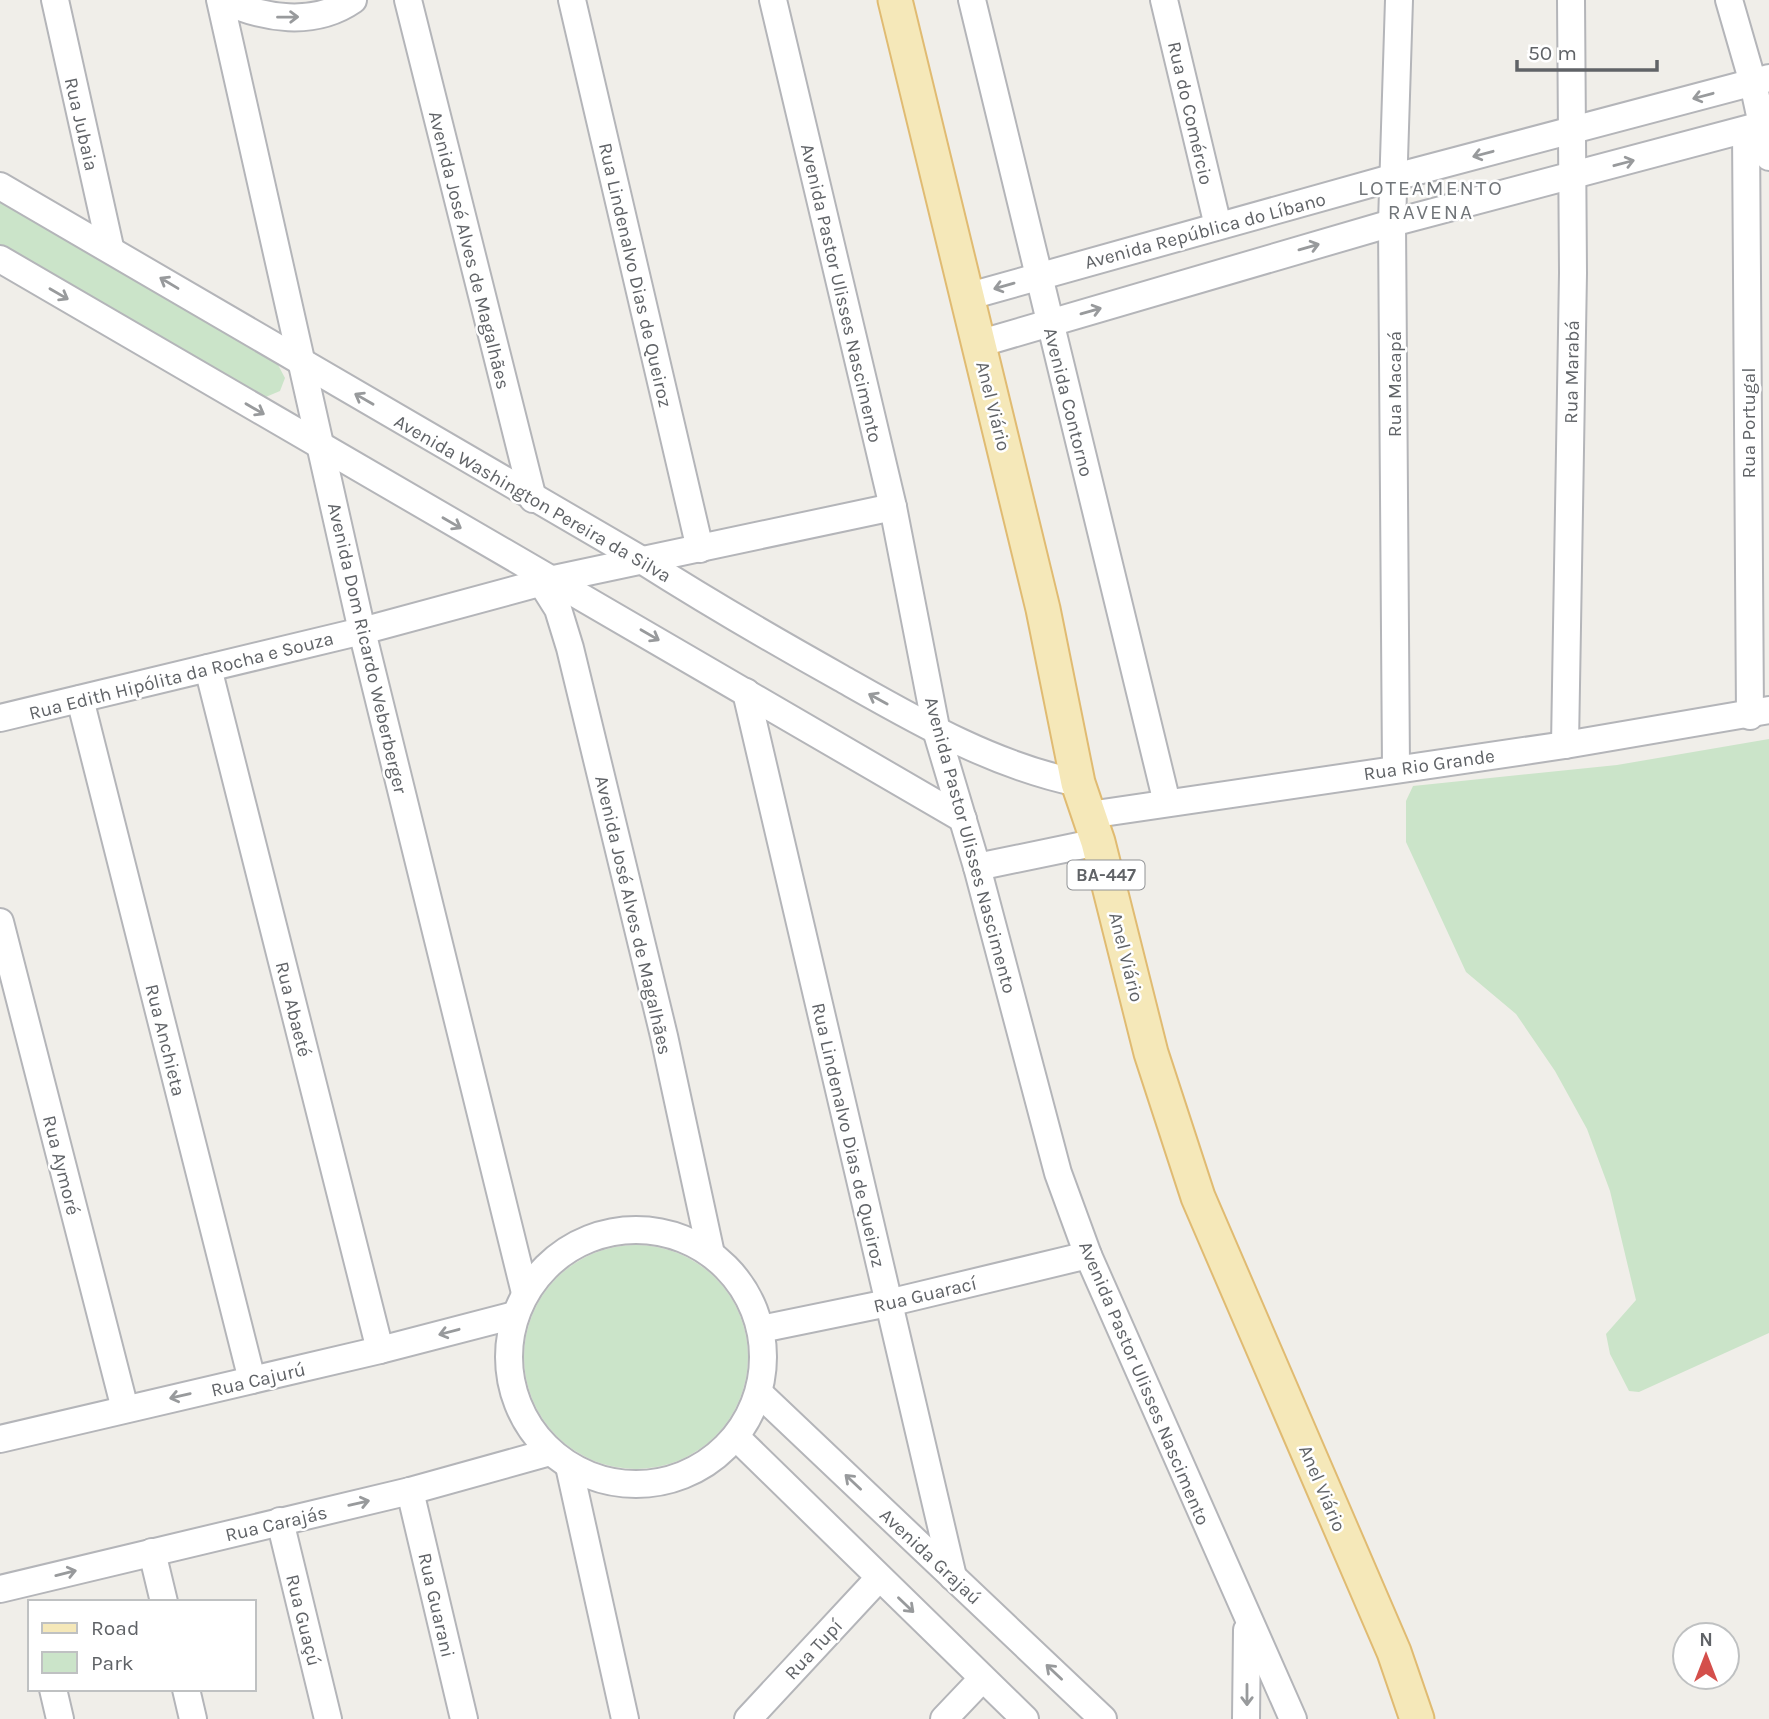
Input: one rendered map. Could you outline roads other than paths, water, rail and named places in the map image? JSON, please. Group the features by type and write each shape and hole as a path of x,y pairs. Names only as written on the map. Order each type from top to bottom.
{"main road":[{"name":"Anel Viário","path":"895,0 1043,608 1078,783 1093,828 1151,1053 1198,1197 1394,1652 1418,1719"}],"street":[{"name":"Rua Jubaia","path":"55,0 110,247"},
{"path":"222,0 249,12 283,18 317,15 353,0"},
{"name":"Avenida Dom Ricardo Weberberger","path":"222,0 362,631 520,1304"},
{"name":"Avenida José Alves de Magalhães","path":"408,0 533,499"},
{"name":"Rua Lindenalvo Dias de Queiroz","path":"572,0 699,549"},
{"name":"Avenida Pastor Ulisses Nascimento","path":"773,0 893,507 937,733 977,867 1058,1173 1088,1255 1247,1622 1293,1719"},
{"name":"Avenida Contorno","path":"972,0 1167,803"},
{"name":"Rua do Comércio","path":"1164,0 1217,226"},
{"name":"Rua Macapá","path":"1396,768 1392,223 1399,0"},
{"name":"Rua Marabá","path":"1565,745 1573,176 1570,130 1571,0"},
{"path":"1729,0 1761,80 1758,127 1769,158"},
{"name":"Avenida República do Líbano","path":"966,297 1395,177 1761,80"},
{"path":"978,344 1392,223 1758,127"},
{"name":"Rua Portugal","path":"1758,127 1760,713"},
{"name":"Avenida Washington Pereira da Silva","path":"0,186 110,247 533,499 640,559 714,607 937,733 1023,769 1078,783"},
{"path":"0,259 547,580 963,818"},
{"name":"Rua Edith Hipólita da Rocha e Souza","path":"0,718 362,631 547,580 893,507"},
{"name":"Avenida José Alves de Magalhães","path":"547,580 570,648 664,1036 711,1254"},
{"name":"Rua Abaeté","path":"208,668 380,1350"},
{"name":"Rua Lindenalvo Dias de Queiroz","path":"746,692 953,1577"},
{"name":"Rua Anchieta","path":"80,699 251,1380"},
{"name":"Rua Rio Grande","path":"977,867 1167,803 1565,745 1760,713"},
{"name":"Rua Aymoré","path":"0,922 125,1409"},
{"path":"645,1230 668,1235 711,1254 739,1283 750,1300 761,1329 764,1361 759,1393 750,1416 736,1437 701,1467 658,1483 612,1482 559,1459 523,1418 511,1385 508,1349 520,1304 547,1265 566,1251 610,1233 645,1230"},
{"name":"Rua Guarací","path":"761,1329 888,1304 1088,1255"},
{"name":"Rua Cajurú","path":"0,1438 380,1350 520,1304"},
{"name":"Avenida Grajaú","path":"759,1393 1103,1719"},
{"path":"736,1437 1025,1719"},
{"path":"559,1459 625,1719"},
{"name":"Rua Carajás","path":"0,1589 31,1592 152,1552 559,1459"},
{"name":"Rua Guarani","path":"410,1491 464,1719"},
{"name":"Rua Guaçú","path":"280,1521 328,1719"},
{"path":"152,1552 164,1600"},
{"name":"Rua Tupí","path":"748,1719 879,1578"},
{"path":"1246,1719 1247,1622"},
{"path":"944,1719 982,1679"},
{"path":"53,1691 60,1719"},
{"path":"186,1691 193,1719"}],"district":[{"name":"LOTEAMENTO RAVENA","path":"1431,200"}]}
